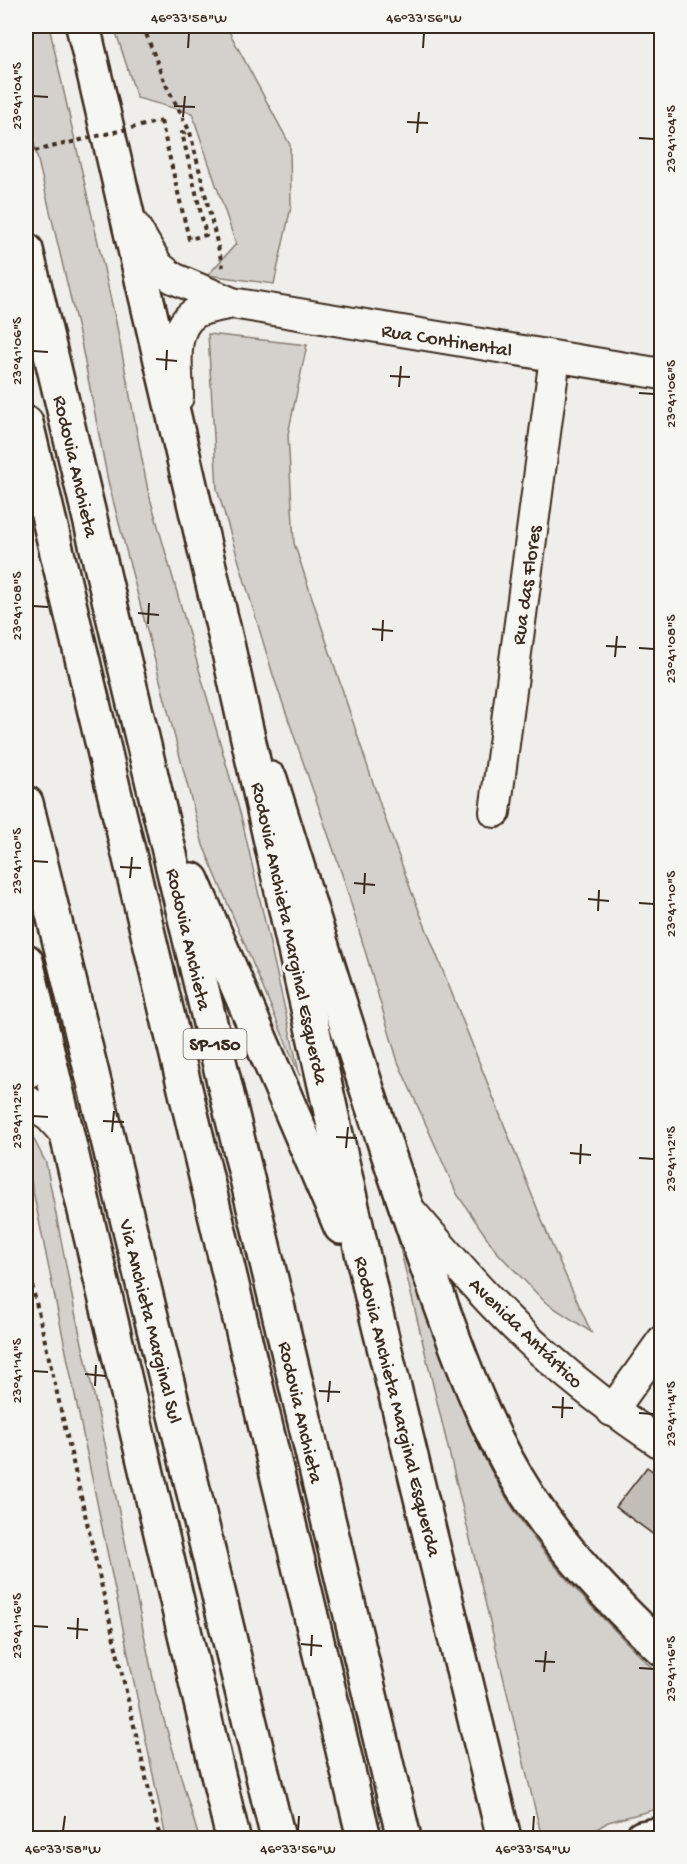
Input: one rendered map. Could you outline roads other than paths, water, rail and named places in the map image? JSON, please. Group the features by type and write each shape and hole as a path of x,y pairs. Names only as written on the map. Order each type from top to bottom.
{"main road":[{"name":"Rodovia Anchieta Marginal Esquerda","path":"83,26 228,648 372,1298 504,1839"},
{"name":"Rodovia Anchieta","path":"26,250 404,1839"},
{"name":"Rodovia Anchieta","path":"26,423 364,1839"},
{"path":"228,648 405,1205 466,1374 513,1472 529,1497 577,1559 636,1625 662,1649"},
{"path":"154,791 253,1026 372,1298"},
{"name":"Via Anchieta Marginal Sul","path":"26,803 278,1839"},
{"path":"26,961 233,1839"},
{"path":"642,1839 662,1834"}],"street":[{"name":"Rua Continental","path":"124,206 158,266 172,278 232,303 662,374"},
{"name":"Rua Continental","path":"179,440 177,342 184,323 196,312 232,303"},
{"name":"Rua das Flores","path":"495,812 555,357"},
{"path":"26,1074 39,1012"},
{"path":"26,1100 50,1117 68,1137"},
{"name":"Avenida Antártico","path":"405,1205 477,1287 541,1351 612,1411 662,1444"},
{"path":"612,1411 662,1341"}]}
